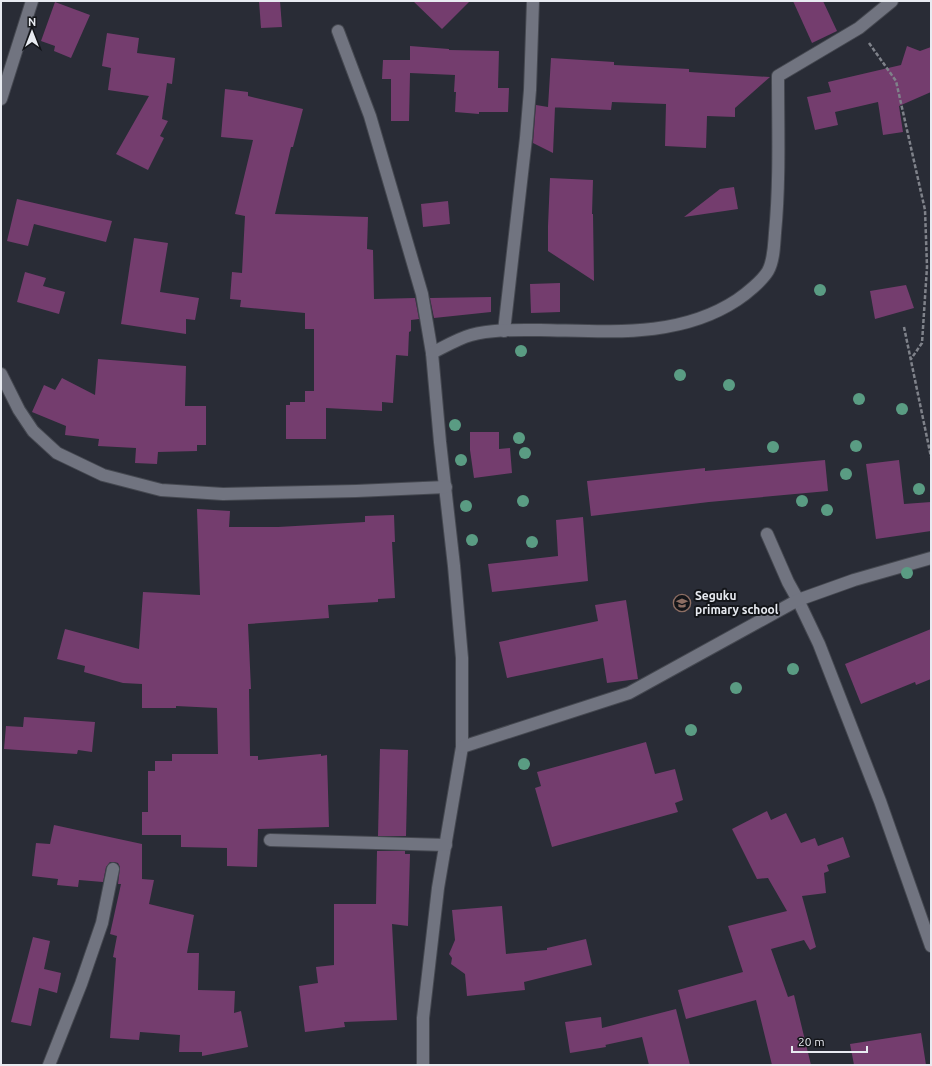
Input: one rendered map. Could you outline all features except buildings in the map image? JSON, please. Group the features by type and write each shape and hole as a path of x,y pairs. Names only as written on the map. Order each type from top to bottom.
{"street":[{"path":"1,99 32,1"},
{"path":"504,331 530,90 533,1"},
{"path":"432,353 471,335 504,331 633,332 662,328 696,320 726,307 749,292 768,272 774,253 778,209 778,76 859,28 892,1"},
{"path":"338,31 370,116 422,294 432,353 462,658 462,747 438,888 423,1018 423,1065"},
{"path":"1,374 18,410 33,431 57,453 103,475 161,490 223,494 446,487"},
{"path":"767,534 788,582 819,644 880,801 931,946"},
{"path":"462,747 629,693 798,600 854,580 931,558"},
{"path":"270,840 446,845"},
{"path":"49,1065 81,984 102,923 113,869"}],"path":[{"path":"859,28 896,81 925,210 926,267 922,343 911,359"},
{"path":"904,326 931,456"}],"place":[{"name":"Seguku primary school","path":"682,603"}]}
